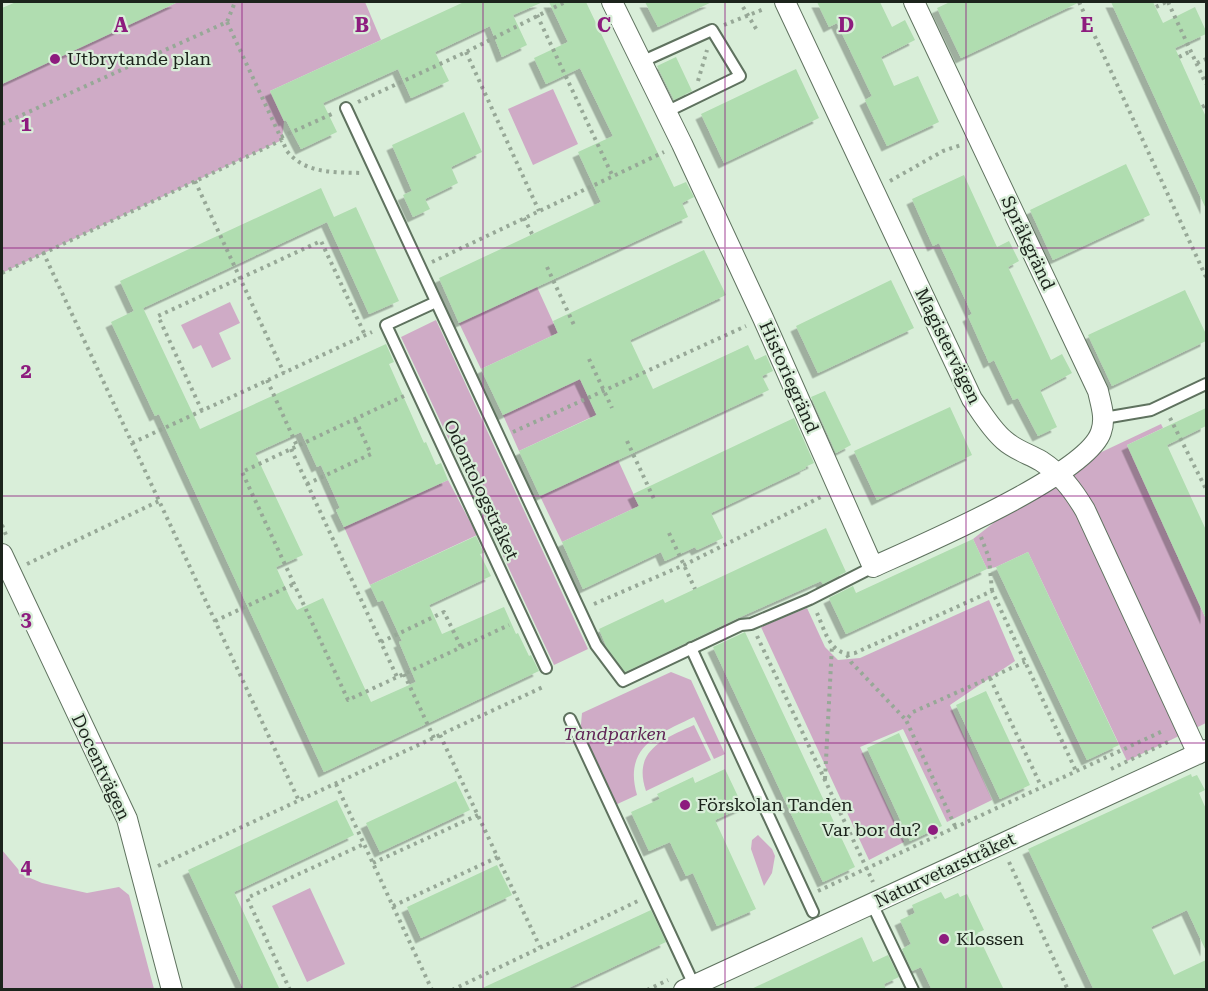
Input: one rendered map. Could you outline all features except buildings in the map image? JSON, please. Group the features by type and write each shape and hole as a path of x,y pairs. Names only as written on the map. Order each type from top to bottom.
{"street":[{"name":"Historiegränd","path":"612,2 682,144 763,318 873,567"},
{"name":"Magistervägen","path":"785,2 972,399 1006,442 1021,452 1040,460 1058,473 1074,493 1183,722 1202,752"},
{"name":"Språkgränd","path":"914,2 1098,391 1104,418"},
{"path":"873,567 1035,489 1094,446 1101,433 1104,418"},
{"name":"Docentvägen","path":"6,563 127,819 172,990"},
{"name":"Naturvetarstråket","path":"689,987 1202,752"}],"lane":[{"path":"641,62 712,30 740,76 666,112"},
{"path":"346,108 596,645 623,681 741,625 751,624 810,599 873,567"},
{"path":"386,325 436,302"},
{"name":"Odontologstråket","path":"386,325 546,668"},
{"path":"1104,418 1151,410 1206,384"},
{"path":"691,648 813,912"},
{"path":"570,719 651,895 689,987"},
{"path":"872,904 913,990"}],"path":[{"path":"2,124 227,22 235,2"},
{"path":"2,273 565,2"},
{"path":"1079,2 1206,277"},
{"path":"1156,7 1167,2 1206,84"},
{"path":"743,7 758,32"},
{"path":"537,15 613,177"},
{"path":"227,22 287,152 293,159 319,171 377,174"},
{"path":"466,51 539,211"},
{"path":"1179,57 1191,51"},
{"path":"1197,63 1206,59"},
{"path":"874,190 943,152 979,140"},
{"path":"420,267 682,144"},
{"path":"195,181 284,373"},
{"path":"525,218 532,234"},
{"path":"202,411 158,316 321,241 364,335"},
{"path":"43,252 299,801"},
{"path":"547,267 574,325"},
{"path":"500,438 763,318"},
{"path":"132,443 386,325"},
{"path":"589,359 612,408"},
{"path":"267,380 297,446"},
{"path":"417,390 242,472 294,584 348,700 523,618"},
{"path":"1163,404 1206,489"},
{"path":"307,484 371,454 355,419"},
{"path":"627,441 654,499"},
{"path":"291,449 397,677"},
{"path":"580,611 684,564 838,489"},
{"path":"6,563 159,501"},
{"path":"973,519 989,558 992,591 1076,771"},
{"path":"669,532 695,589"},
{"path":"215,621 294,584"},
{"path":"847,655 992,591"},
{"path":"810,599 836,650 847,655 906,720 955,826"},
{"path":"381,642 444,612 460,647"},
{"path":"751,624 873,883"},
{"path":"825,781 832,644"},
{"path":"906,720 913,712 1025,662"},
{"path":"404,674 434,738"},
{"path":"990,678 1041,786"},
{"path":"141,874 543,687"},
{"path":"806,896 1183,722"},
{"path":"440,735 540,947"},
{"path":"336,783 432,990"},
{"path":"373,863 478,814"},
{"path":"290,990 247,898 364,844"},
{"path":"1001,844 1068,989"},
{"path":"393,906 498,857"},
{"path":"452,990 651,895"}],"green space":[{"path":"178,2 365,2 381,40 270,91 284,121 282,140 2,273 2,84"},
{"path":"553,89 578,144 533,165 508,109"},
{"path":"537,287 558,333 481,369 459,323"},
{"path":"230,302 240,323 219,333 231,359 212,368 201,345 193,349 181,325"},
{"path":"436,320 588,649 554,665 401,337"},
{"path":"580,379 596,415 519,451 503,415"},
{"path":"1161,424 1163,428 1127,445 1206,619 1206,723 1127,761 1028,552 987,569 973,539 1057,473"},
{"path":"618,460 639,506 562,542 540,496"},
{"path":"448,480 477,535 370,585 344,527"},
{"path":"989,600 1015,661 950,705 992,800 947,822 903,729 860,747 904,842 869,860 761,627 807,608 825,647 838,660 860,658"},
{"name":"Tandparken","path":"671,672 691,680 725,754 714,759 694,717 656,736 647,744 639,754 635,765 634,779 637,795 613,806 580,735 582,713"},
{"path":"694,725 711,760 646,791 643,765 647,756 662,741"},
{"path":"758,835 772,849 775,856 772,873 764,886 751,849 752,840"},
{"path":"2,850 23,875 42,883 87,893 119,887 129,895 154,989 2,989"},
{"path":"310,888 345,964 307,982 272,906"}],"place":[{"name":"Utbrytande plan","path":"55,59"},
{"name":"Förskolan Tanden","path":"685,805"},
{"name":"Var bor du?","path":"933,830"},
{"name":"Klossen","path":"944,939"}]}
